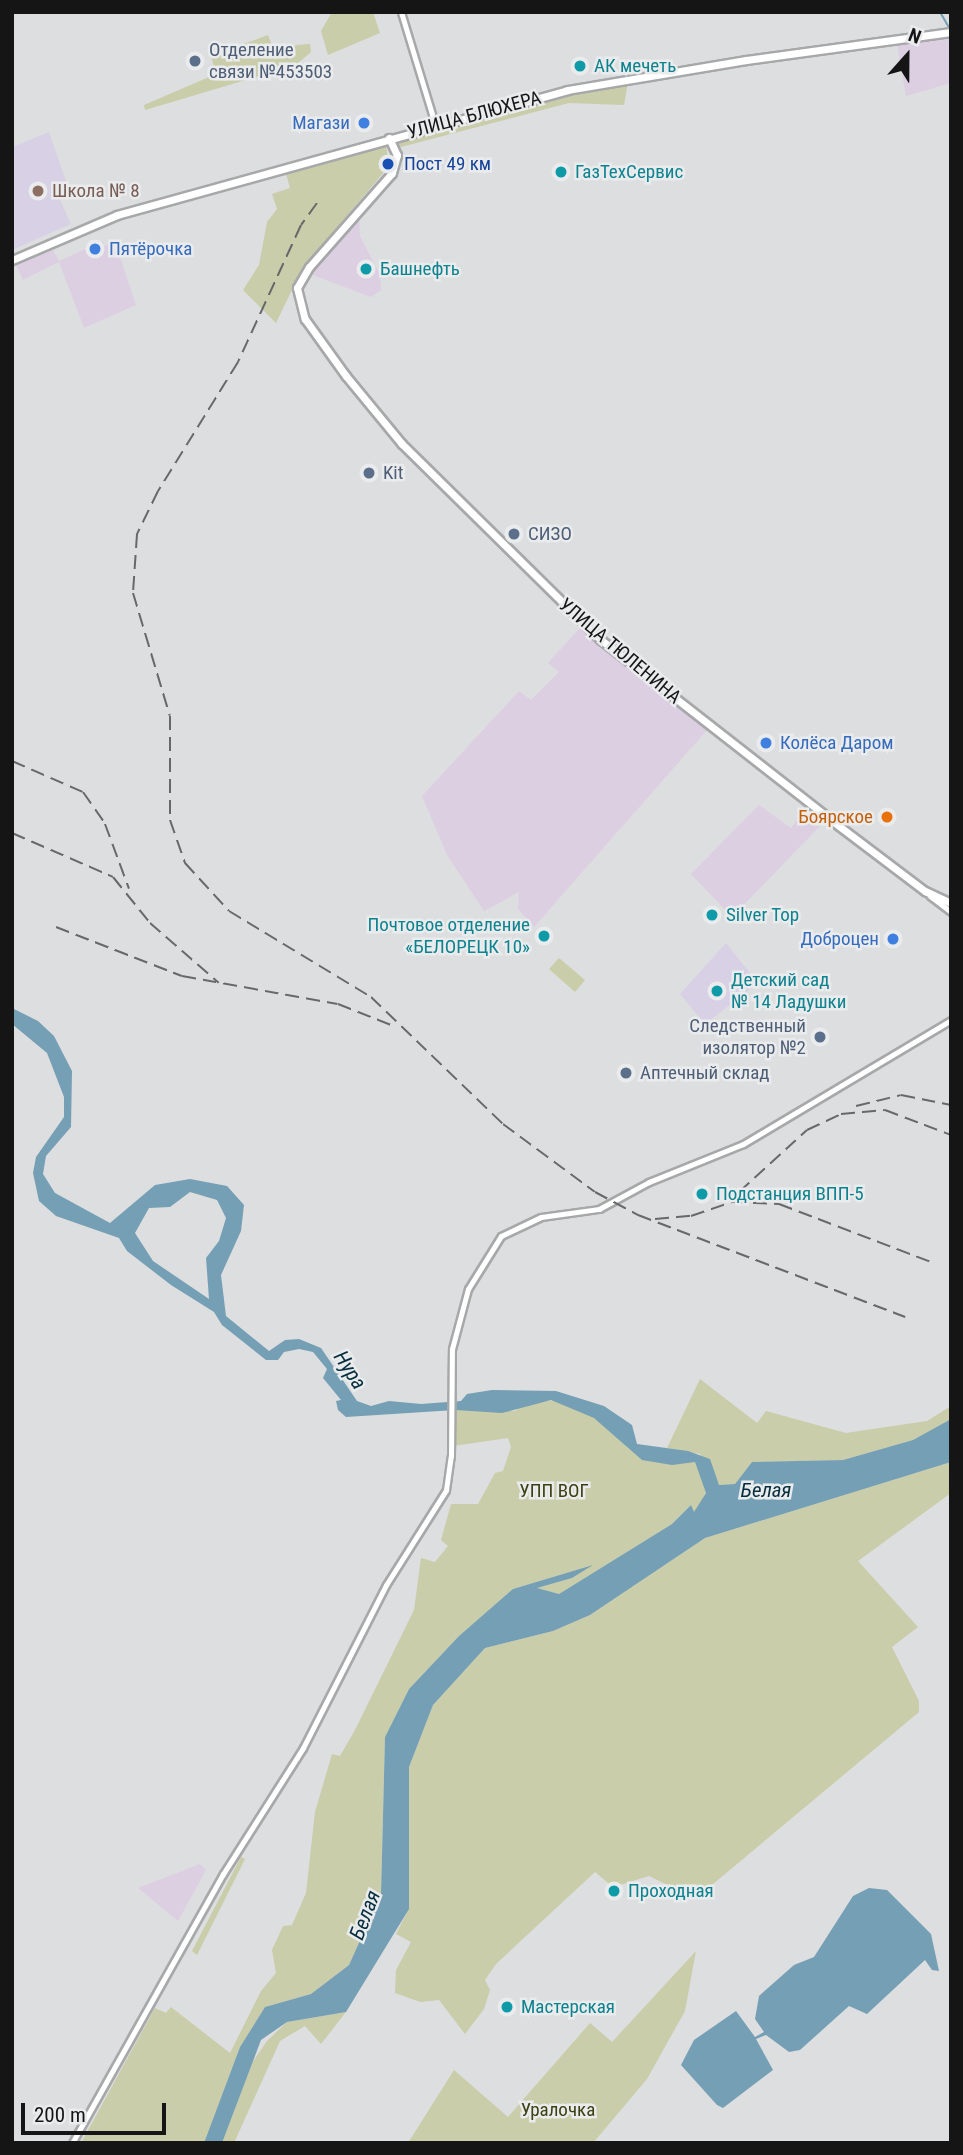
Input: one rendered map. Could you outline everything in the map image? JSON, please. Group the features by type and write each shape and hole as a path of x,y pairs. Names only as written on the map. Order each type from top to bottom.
{"main road":[{"name":"УЛИЦА БЛЮХЕРА","path":"12,260 117,215 435,124 649,74 948,32"},
{"name":"УЛИЦА ТЮЛЕНИНА","path":"389,138 397,155 392,173 309,267 298,288 305,319 346,376 402,444 601,640 925,891 951,903"}],"street":[{"path":"401,12 435,124"},
{"name":"УЛИЦА ТЮЛЕНИНА","path":"925,891 951,912"},
{"path":"72,2143 223,1874 303,1748 386,1585 432,1518 450,1473 450,1392 460,1311 468,1289 501,1236 541,1217 599,1209 649,1182 751,1140 951,1020"}],"shaded area":[{"path":"951,38 951,83 906,96 897,44"},
{"name":"Школа № 8","path":"49,132 68,187 58,195 71,224 12,250 12,147"},
{"path":"359,215 360,236 380,275 381,290 371,297 310,274"},
{"path":"103,241 104,246 115,242 136,305 84,328 59,262 23,280 16,265 53,250 59,261"},
{"path":"580,628 707,730 534,927 518,909 519,892 484,911 447,855 422,796 519,691 531,700 559,672 548,663"},
{"path":"759,805 791,828 802,814 820,826 732,917 691,874"},
{"path":"726,943 758,983 705,1024 680,994"},
{"path":"200,1864 206,1870 178,1921 138,1888"}],"green space":[{"path":"332,12 373,12 380,33 328,55 321,31"},
{"path":"268,35 275,53 297,45 310,44 311,52 296,65 145,110 144,105 216,74 211,56"},
{"path":"628,82 624,105 569,103 397,148 397,139 572,92"},
{"path":"386,144 389,166 302,269 276,323 243,290 259,265 267,222 277,209 272,194 290,188 285,170"},
{"path":"559,958 585,980 575,992 549,969"},
{"path":"700,1379 757,1423 766,1411 846,1433 927,1421 951,1406 951,1419 913,1440 843,1460 752,1462 735,1484 719,1485 700,1454 667,1448"},
{"name":"УПП ВОГ","path":"557,1400 602,1417 629,1449 695,1460 706,1492 699,1508 693,1513 691,1505 672,1524 559,1594 536,1588 572,1578 590,1566 513,1589 459,1636 409,1689 385,1737 381,1894 349,1965 311,1994 265,2007 240,2047 204,2143 81,2143 155,2008 166,2013 171,2007 230,2053 261,1991 276,1973 272,1950 283,1926 292,1925 306,1893 315,1812 332,1754 340,1756 355,1730 414,1610 421,1558 435,1562 448,1546 441,1540 451,1504 478,1504 495,1473 503,1471 511,1447 508,1438 453,1446 451,1410 515,1411 525,1403"},
{"path":"951,1462 951,1493 858,1561 918,1627 892,1647 919,1701 919,1712 701,1894 686,1894 649,1876 613,1887 595,1872 496,1964 485,1980 490,1990 484,2009 465,2034 439,2000 420,2002 395,1993 396,1970 411,1942 396,1934 409,1908 409,1767 433,1705 485,1648 553,1631 590,1615 705,1538"},
{"path":"241,1857 245,1859 197,1955 192,1951"},
{"name":"Уралочка","path":"696,1951 685,2011 647,2079 593,2143 408,2143 454,2070 508,2117 590,2023 612,2042"},
{"path":"346,2012 321,2044 305,2026 280,2041 234,2143 222,2143 252,2063 267,2041 287,2022"}],"water":[{"name":"Белая","path":"12,1008 38,1021 54,1036 72,1071 71,1127 46,1156 43,1174 55,1193 110,1223 155,1185 190,1179 227,1186 244,1205 241,1231 221,1275 226,1316 269,1351 285,1340 299,1339 321,1348 357,1401 371,1406 389,1401 421,1404 461,1401 467,1394 492,1390 556,1391 604,1406 632,1425 637,1444 688,1451 710,1459 719,1485 735,1484 752,1462 843,1460 913,1440 951,1419 951,1462 705,1538 590,1615 553,1631 485,1648 433,1705 409,1767 409,1909 346,2012 287,2022 261,2040 222,2143 204,2143 240,2047 265,2007 311,1994 349,1965 381,1894 385,1737 409,1689 459,1636 513,1589 593,1565 572,1578 537,1588 559,1594 672,1524 691,1505 694,1512 706,1493 695,1462 672,1465 642,1460 594,1418 551,1400 502,1413 455,1410 346,1417 338,1410 336,1401 341,1400 323,1378 327,1369 313,1352 299,1349 284,1352 278,1360 266,1360 222,1325 214,1312 171,1285 127,1251 119,1238 56,1216 39,1201 33,1173 36,1157 64,1117 64,1097 47,1053 12,1024","holes":["190,1192 217,1200 226,1218 219,1241 206,1258 209,1299 153,1261 135,1233 149,1208 170,1207"]},
{"path":"869,1888 887,1890 931,1934 939,1971 932,1970 925,1960 867,2014 849,2006 800,2050 789,2052 766,2035 756,2039 773,2070 723,2108 717,2105 681,2065 694,2040 736,2011 755,2037 764,2032 755,2019 759,1996 794,1965 814,1957 853,1896"}],"waterway":[{"path":"940,12 950,29"}],"railway":[{"path":"317,203 301,225 238,362 158,491 137,534 133,593 170,716 170,820 185,863 229,911 371,997 503,1124 595,1192 638,1215 905,1317"},
{"path":"12,761 83,792 105,824 129,889"},
{"path":"12,833 113,877 150,923 219,983"},
{"path":"56,927 182,976 338,1004 391,1025"},
{"path":"856,1106 901,1095 951,1105"},
{"path":"724,1200 739,1192 807,1130 841,1114 885,1110 951,1135"},
{"path":"655,1219 691,1216 732,1202 779,1204 931,1262"}],"place":[{"name":"Отделение связи №453503","path":"195,61"},
{"name":"АК мечеть","path":"580,66"},
{"name":"Магази","path":"364,123"},
{"name":"Пост 49 км","path":"388,164"},
{"name":"ГазТехСервис","path":"561,172"},
{"name":"Школа № 8","path":"38,191"},
{"name":"Пятёрочка","path":"95,249"},
{"name":"Башнефть","path":"366,269"},
{"name":"Kit","path":"369,473"},
{"name":"СИЗО","path":"514,534"},
{"name":"Колёса Даром","path":"766,743"},
{"name":"Боярское","path":"887,817"},
{"name":"Silver Top","path":"712,915"},
{"name":"Почтовое отделение «БЕЛОРЕЦК 10»","path":"544,936"},
{"name":"Доброцен","path":"893,939"},
{"name":"Детский сад № 14 Ладушки","path":"717,991"},
{"name":"Следственный изолятор №2","path":"820,1037"},
{"name":"Аптечный склад","path":"626,1073"},
{"name":"Подстанция ВПП-5","path":"702,1194"},
{"name":"Проходная","path":"614,1891"},
{"name":"Мастерская","path":"507,2007"}],"water label":[{"name":"Нура","path":"350,1370"}]}
